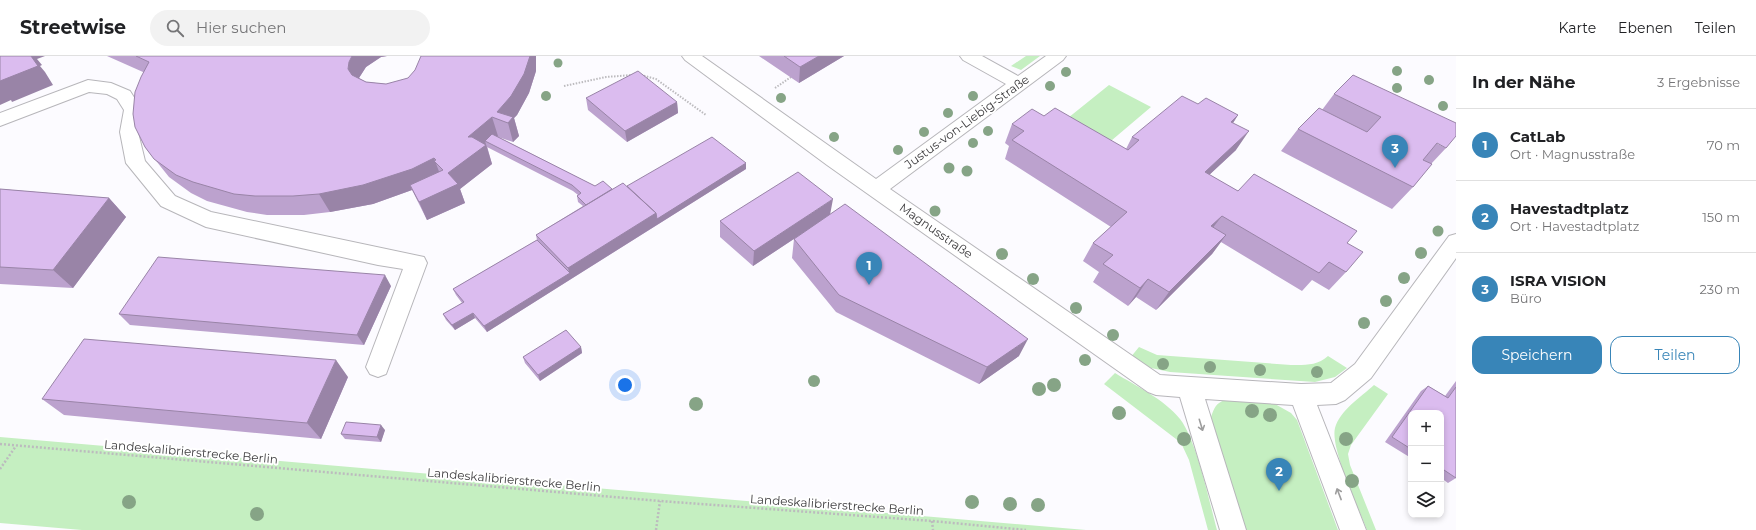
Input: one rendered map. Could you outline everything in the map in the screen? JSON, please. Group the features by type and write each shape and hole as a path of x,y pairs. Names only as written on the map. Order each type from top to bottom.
{"street":[{"name":"Magnusstraße","path":"691,56 834,160 1156,385 1301,396 1336,394 1363,371 1456,242"},
{"path":"969,56 1019,84"},
{"name":"Justus-von-Liebig-Straße","path":"876,189 1058,56"},
{"path":"0,120 88,86 111,89 124,95 133,110 129,132 136,163 168,201 206,219 378,257 416,263 378,367"},
{"path":"1189,387 1233,530"},
{"path":"1301,396 1353,530"}],"path":[{"path":"564,86 616,75 642,75 656,79 706,115"},
{"path":"775,88 790,78"},
{"name":"Landeskalibrierstrecke Berlin","path":"0,444 660,501 932,520 1026,530"},
{"path":"0,470 16,446"},
{"path":"656,530 660,501"},
{"path":"932,520 933,530"}],"green space":[{"path":"1026,56 1040,56 1021,70 1011,66"},
{"path":"1109,85 1151,107 1105,146 1063,122"},
{"path":"1139,347 1157,355 1291,365 1306,365 1315,363 1328,356 1347,368 1335,377 1315,382 1170,372 1151,368 1130,358"},
{"path":"1115,373 1158,399 1180,419 1192,442 1197,456 1217,530 1208,530 1189,460 1182,445 1104,384"},
{"path":"1374,385 1388,394 1351,445 1348,454 1350,465 1376,530 1367,530 1341,464 1335,437 1335,428 1341,415"},
{"path":"1225,400 1275,404 1291,413 1297,420 1338,530 1246,530 1211,417 1216,406"},
{"path":"0,437 1086,530 82,530 0,523"}],"building":[{"path":"0,56 31,56 38,66 0,81"},
{"path":"136,56 352,56 348,69 352,75 366,82 386,84 408,78 415,70 421,56 530,56 524,74 511,96 497,112 513,117 508,123 492,117 468,137 472,137 486,145 448,173 458,184 419,202 410,185 443,170 434,161 436,160 434,158 412,169 363,185 319,194 293,196 255,196 234,194 193,182 176,175 154,159 145,147 135,127 133,114 135,92 149,62"},
{"path":"784,56 819,56 800,67"},
{"path":"638,71 677,102 625,131 586,98"},
{"path":"1353,75 1456,123 1456,136 1446,148 1437,143 1423,160 1432,164 1413,187 1298,129 1319,108 1367,132 1381,117 1334,94"},
{"path":"1182,96 1198,104 1206,98 1238,115 1231,122 1249,131 1205,172 1238,191 1254,174 1357,231 1347,243 1363,252 1346,272 1329,262 1319,273 1222,216 1211,226 1226,235 1169,292 1148,279 1140,288 1103,264 1113,255 1093,243 1127,212 1012,140 1024,131 1012,124 1032,109 1044,116 1055,108 1128,150 1139,140 1132,137"},
{"path":"492,134 595,186 603,181 612,189 586,205 577,196 581,193 572,185 485,141"},
{"path":"712,137 746,163 657,219 656,213 627,186"},
{"path":"798,172 833,199 754,251 720,221"},
{"path":"623,183 656,213 568,268 536,235"},
{"path":"0,189 109,198 53,270 0,267"},
{"path":"845,204 1028,339 987,367 839,295 794,239"},
{"path":"537,240 570,273 484,326 473,313 452,325 443,314 464,302 453,289"},
{"path":"158,257 385,275 357,335 119,314"},
{"path":"566,330 581,347 538,375 523,357"},
{"path":"84,339 336,360 307,423 42,399"},
{"path":"1428,386 1448,398 1456,387 1456,478 1444,470 1444,410 1411,410"},
{"path":"1408,414 1408,447 1392,437"},
{"path":"346,422 381,425 377,437 341,434"}],"place":[{"name":"ISRA VISION","path":"1395,168"},
{"name":"CatLab","path":"869,285"},
{"name":"Havestadtplatz","path":"1279,491"}]}
